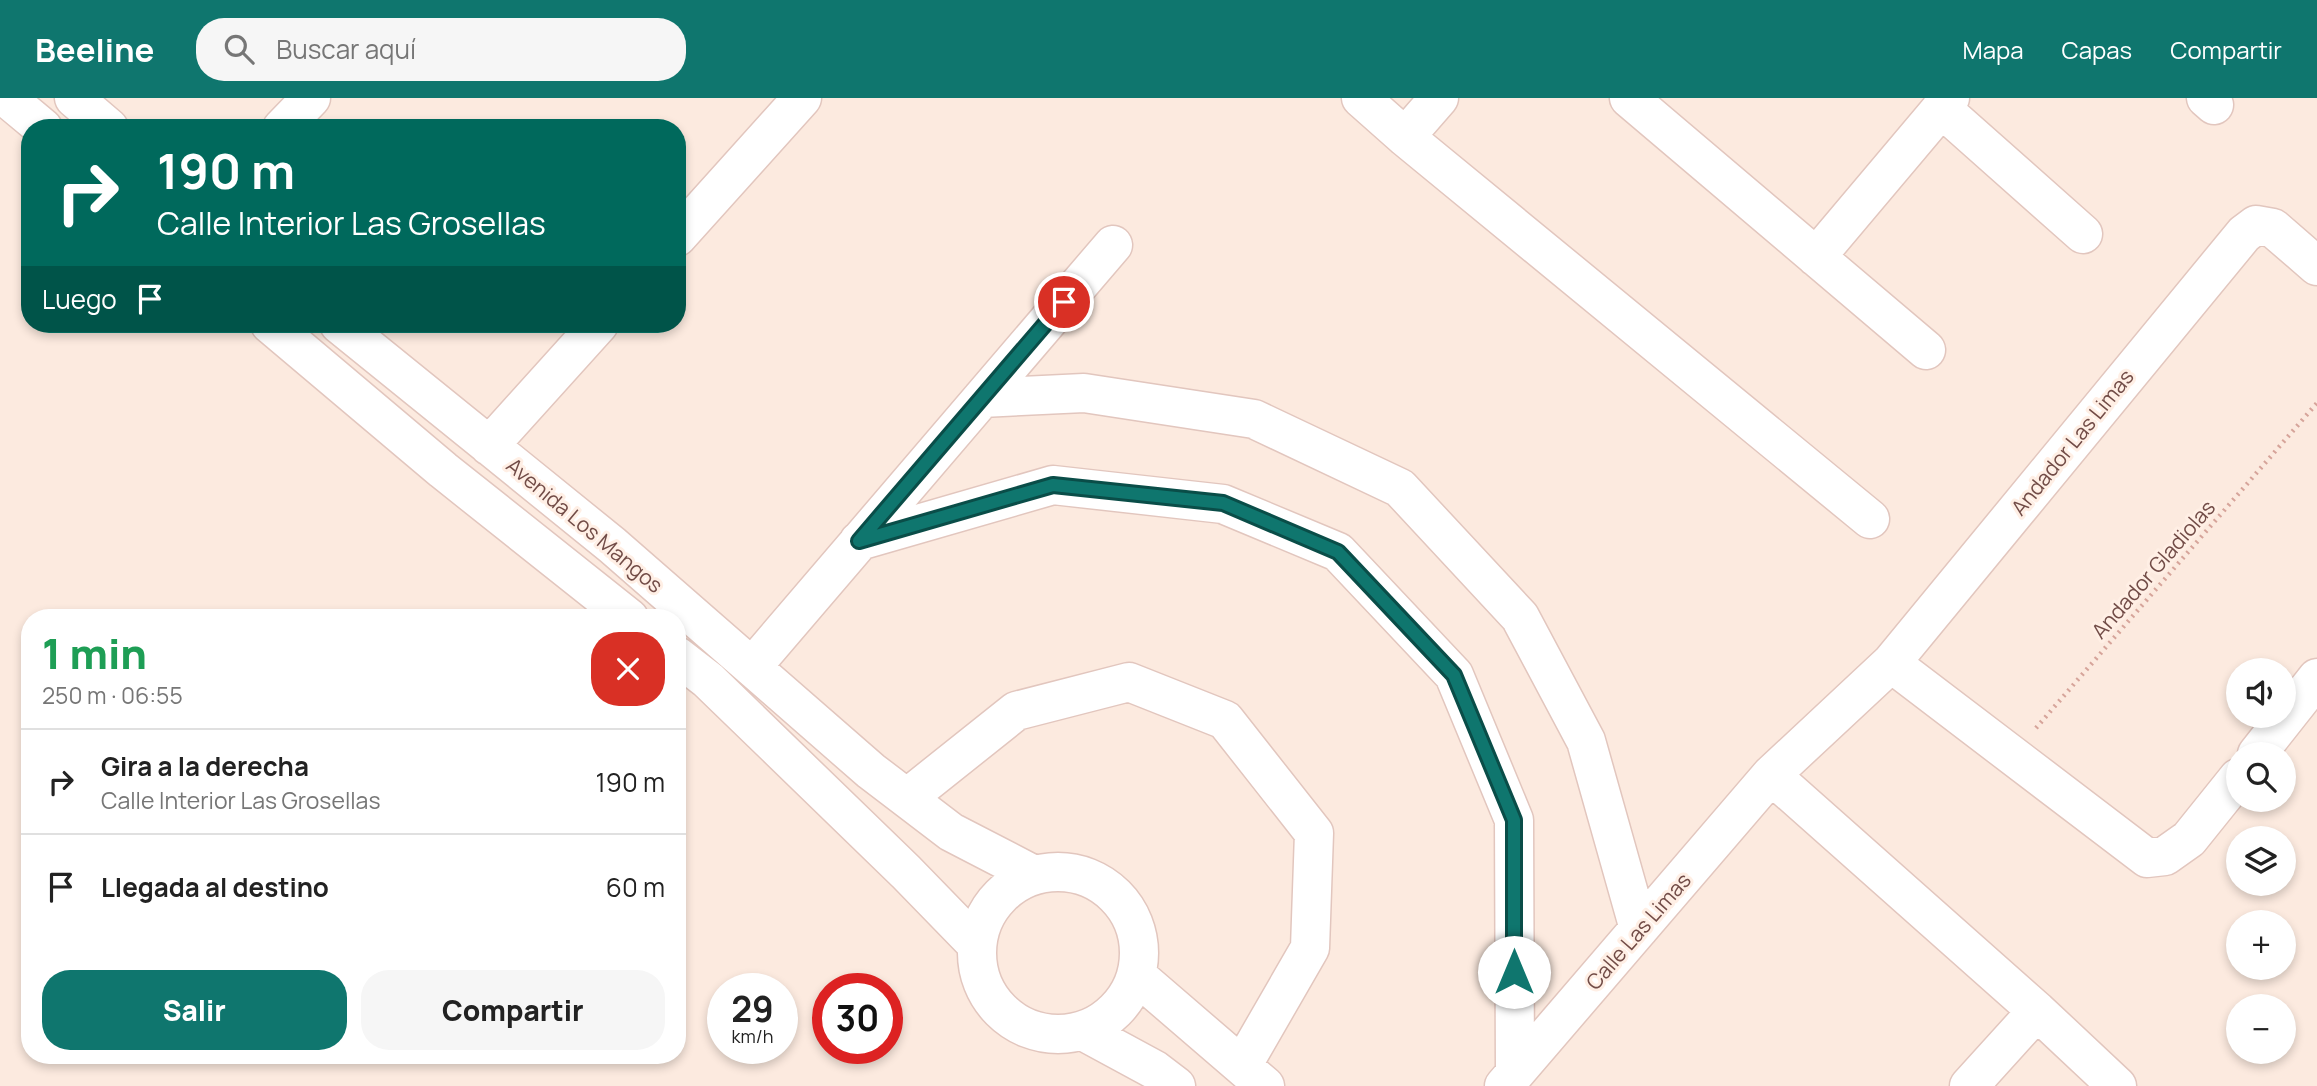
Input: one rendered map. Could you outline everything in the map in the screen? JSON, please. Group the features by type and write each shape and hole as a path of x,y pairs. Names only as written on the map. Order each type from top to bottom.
{"street":[{"path":"7,98 32,119"},
{"path":"74,98 98,119"},
{"path":"278,119 285,98"},
{"path":"291,119 311,98"},
{"path":"686,227 802,98"},
{"path":"1361,98 1870,519"},
{"path":"1405,137 1439,98"},
{"path":"1629,98 1926,350"},
{"path":"1816,257 1945,103 2083,234"},
{"name":"Andador Las Limas","path":"1771,775 1891,663 2244,233 2256,225 2273,228 2317,265"},
{"path":"752,667 1113,245"},
{"name":"Avenida Los Mangos","path":"281,333 443,470 618,609"},
{"path":"489,446 591,333"},
{"path":"337,379 352,334"},
{"name":"Avenida Los Mangos","path":"352,334 562,505 684,609"},
{"path":"982,398 1084,393 1254,419 1400,488 1520,617 1586,741 1639,929"},
{"path":"859,541 1053,485 1223,503 1338,552 1454,675 1514,820 1509,1080"},
{"path":"531,540 562,505"},
{"name":"Avenida Los Mangos","path":"686,611 871,771 951,832 1034,875"},
{"path":"686,663 768,738 977,945"},
{"path":"1891,663 2147,858 2165,856 2189,839 2226,793"},
{"path":"2266,742 2317,678"},
{"path":"907,798 1016,710 1129,682 1226,720 1314,833 1310,948 1254,1076 1136,975"},
{"path":"1771,775 2037,1011 2117,1086"},
{"name":"Calle Las Limas","path":"1509,1080 1771,775"},
{"path":"1063,871 1091,878 1114,894 1131,917 1139,946 1136,975 1125,998 1106,1018 1083,1031 1057,1035 1030,1030 1007,1017 989,997 979,972 977,945 982,922 994,901 1012,885 1034,875 1063,871"},
{"path":"1969,1086 2037,1011"},
{"path":"1083,1031 1155,1070 1175,1086"}],"path":[{"name":"Andador Gladiolas","path":"2012,755 2317,402"}],"route":[{"path":"1064,302 859,541 1053,485 1223,503 1338,552 1454,675 1514,820 1514,972"}]}
